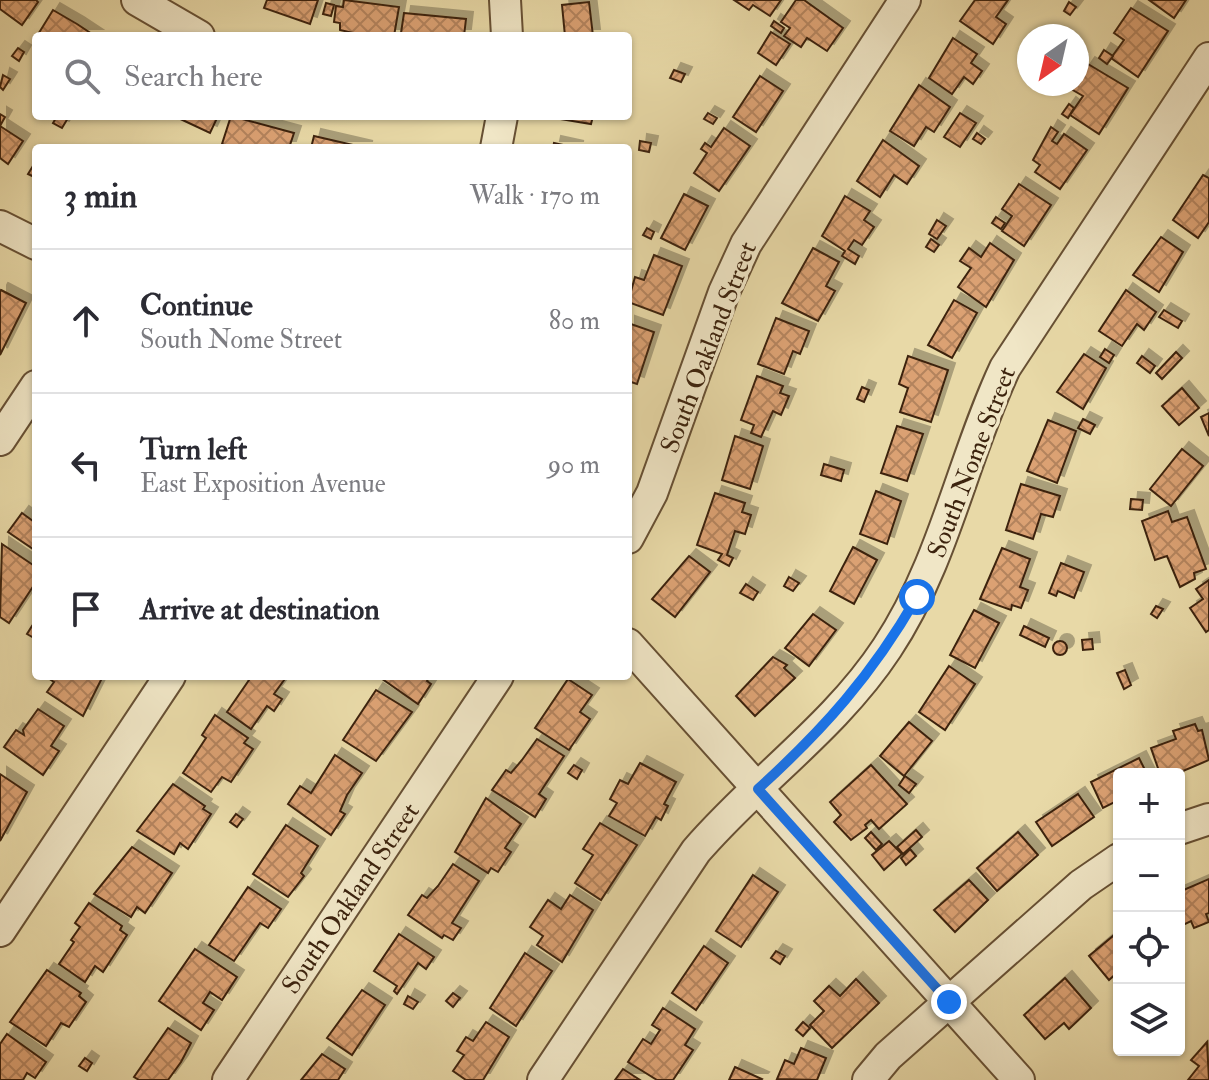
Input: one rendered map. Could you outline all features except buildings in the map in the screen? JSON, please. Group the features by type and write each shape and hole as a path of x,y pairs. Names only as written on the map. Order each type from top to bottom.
{"street":[{"path":"137,0 192,32"},
{"path":"505,0 507,32"},
{"name":"South Oakland Street","path":"632,530 652,493 724,292 746,244 905,0"},
{"name":"South Nome Street","path":"543,1080 696,851 815,737 853,694 888,647 929,572 989,401 1005,368 1209,58"},
{"path":"497,144 501,120"},
{"path":"0,226 32,242"},
{"path":"0,440 32,392"},
{"path":"632,648 1019,1080"},
{"path":"0,931 167,680"},
{"name":"South Oakland Street","path":"228,1080 495,680"},
{"path":"1185,827 1209,819"},
{"path":"868,1080 888,1056 1081,885 1113,863"}],"route":[{"path":"917,597 888,647 853,694 815,737 758,789 949,1002"}]}
